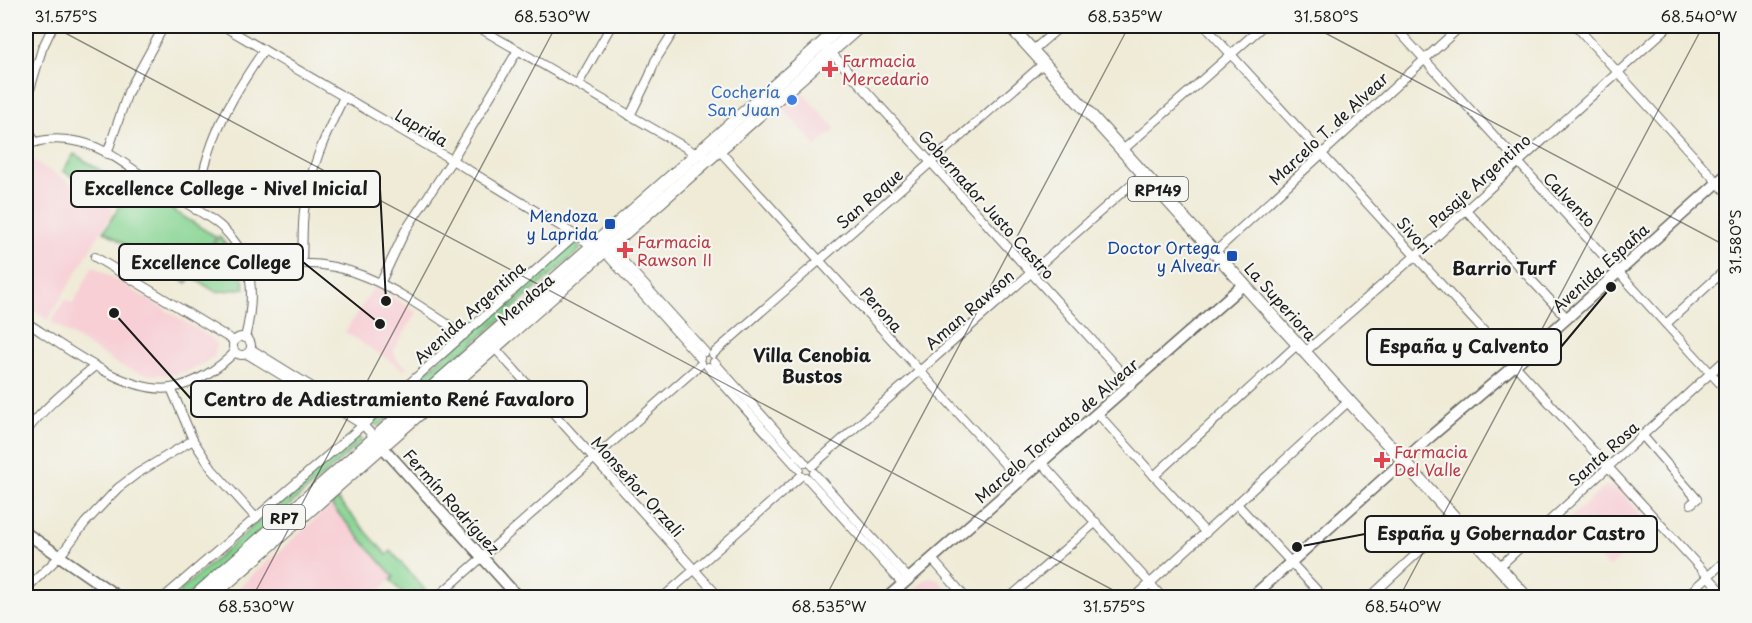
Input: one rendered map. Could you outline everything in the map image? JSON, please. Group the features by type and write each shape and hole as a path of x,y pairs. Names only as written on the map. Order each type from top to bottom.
{"main road":[{"name":"Mendoza","path":"193,597 378,442 491,343 607,249 694,173 827,47 842,26"},
{"name":"Mendoza","path":"718,150 724,130 827,47 860,26"},
{"name":"La Superiora","path":"1010,26 1527,597"},
{"name":"Mendoza","path":"491,343 593,246 696,154 718,150"},
{"name":"Mendoza","path":"210,597 378,442"}],"street":[{"path":"26,103 42,49 53,26"},
{"path":"107,153 128,92 164,26"},
{"name":"Laprida","path":"223,26 452,160 593,246 615,252 806,471 906,581"},
{"path":"476,26 696,154 694,173"},
{"path":"578,84 611,26"},
{"path":"630,116 655,61 677,26"},
{"path":"1033,50 1061,26"},
{"name":"Sivori","path":"1205,26 1726,596"},
{"path":"1123,150 1263,26"},
{"name":"Calvento","path":"1394,26 1726,390"},
{"name":"Marcelo T. de Alvear","path":"1215,252 1461,26"},
{"path":"1576,26 1722,178 1726,192"},
{"name":"Pasaje Argentino","path":"1154,476 1301,348 1415,256 1670,26"},
{"name":"Gobernador Justo Castro","path":"827,47 1132,384"},
{"path":"196,210 207,157 221,122 242,83 264,50"},
{"path":"381,282 405,231 452,160 518,50"},
{"name":"San Roque","path":"436,597 1044,63"},
{"path":"302,263 304,211 314,169 327,129 344,97"},
{"path":"26,120 27,128 35,142"},
{"path":"26,146 35,142 57,140 81,142 107,153 216,222 234,241 249,276 252,301 245,338"},
{"name":"Perona","path":"718,150 1020,482"},
{"name":"Aman Rawson","path":"662,597 1144,173"},
{"name":"Avenida España","path":"1251,597 1403,461 1515,365 1722,178"},
{"path":"1465,209 1566,317"},
{"name":"Avenida Argentina","path":"164,597 363,425 575,235"},
{"path":"95,258 234,341"},
{"path":"249,276 274,267 302,263 344,269 381,282 464,335"},
{"path":"1666,324 1726,269"},
{"name":"Marcelo Torcuato de Alvear","path":"887,597 1244,284"},
{"path":"26,322 95,366 130,382 153,387 171,388 203,377 222,365 235,352"},
{"path":"239,337 245,338 250,341 249,351 240,356 233,347 234,341 239,337"},
{"name":"Monseñor Orzali","path":"491,343 720,597"},
{"name":"Fermín Rodríguez","path":"249,351 363,425 519,597"},
{"name":"Santa Rosa","path":"1499,567 1726,359"},
{"path":"26,432 35,419 62,393 95,366"},
{"path":"171,388 193,440 212,469 256,518"},
{"path":"1134,597 1349,401"},
{"path":"1098,414 1206,533"},
{"path":"1642,435 1697,499 1691,504"},
{"path":"26,589 60,556 85,523 118,488 138,473 193,440"},
{"path":"1042,463 1163,597"},
{"path":"1237,504 1323,597"},
{"path":"1369,597 1455,518"},
{"path":"1009,597 1096,522"},
{"path":"26,533 120,597"},
{"path":"932,559 966,597"},
{"path":"1684,597 1726,560"}],"shaded area":[{"path":"801,91 836,129 816,146 782,108"},
{"path":"31,159 114,210 48,320 26,306 26,162"},
{"path":"93,266 212,338 217,344 214,357 191,370 175,374 151,375 119,365 51,322 65,299 73,304"},
{"path":"374,287 417,312 393,351 399,362 407,367 404,370 345,332"},
{"path":"1606,486 1616,486 1653,527 1609,568 1566,521"},
{"path":"331,505 394,577 372,597 227,598"},
{"path":"929,577 936,578 954,597 905,597"}],"green space":[{"path":"74,154 110,176 99,193 63,171"},
{"path":"133,185 216,237 187,283 104,231"},
{"path":"219,236 236,260 245,288 216,292 193,278"},
{"path":"574,243 577,243 580,250 377,426 373,418"},
{"path":"355,436 361,439 361,442 187,597 172,598"},
{"path":"337,499 387,555 391,551 427,592 415,592 405,597 391,580 394,577 331,505"}],"place":[{"name":"Farmacia Mercedario","path":"830,69"},
{"name":"Cochería San Juan","path":"792,100"},
{"name":"Mendoza y Laprida","path":"610,224"},
{"name":"Farmacia Rawson II","path":"625,250"},
{"name":"Doctor Ortega y Alvear","path":"1232,256"},
{"name":"España y Calvento","path":"1611,287"},
{"name":"Excellence College - Nivel Inicial","path":"386,301"},
{"name":"Centro de Adiestramiento René Favaloro","path":"114,313"},
{"name":"Excellence College","path":"380,324"},
{"name":"Farmacia Del Valle","path":"1382,460"},
{"name":"España y Gobernador Castro","path":"1297,547"}],"district":[{"name":"Barrio Turf","path":"1504,267"},
{"name":"Villa Cenobia Bustos","path":"812,364"}]}
